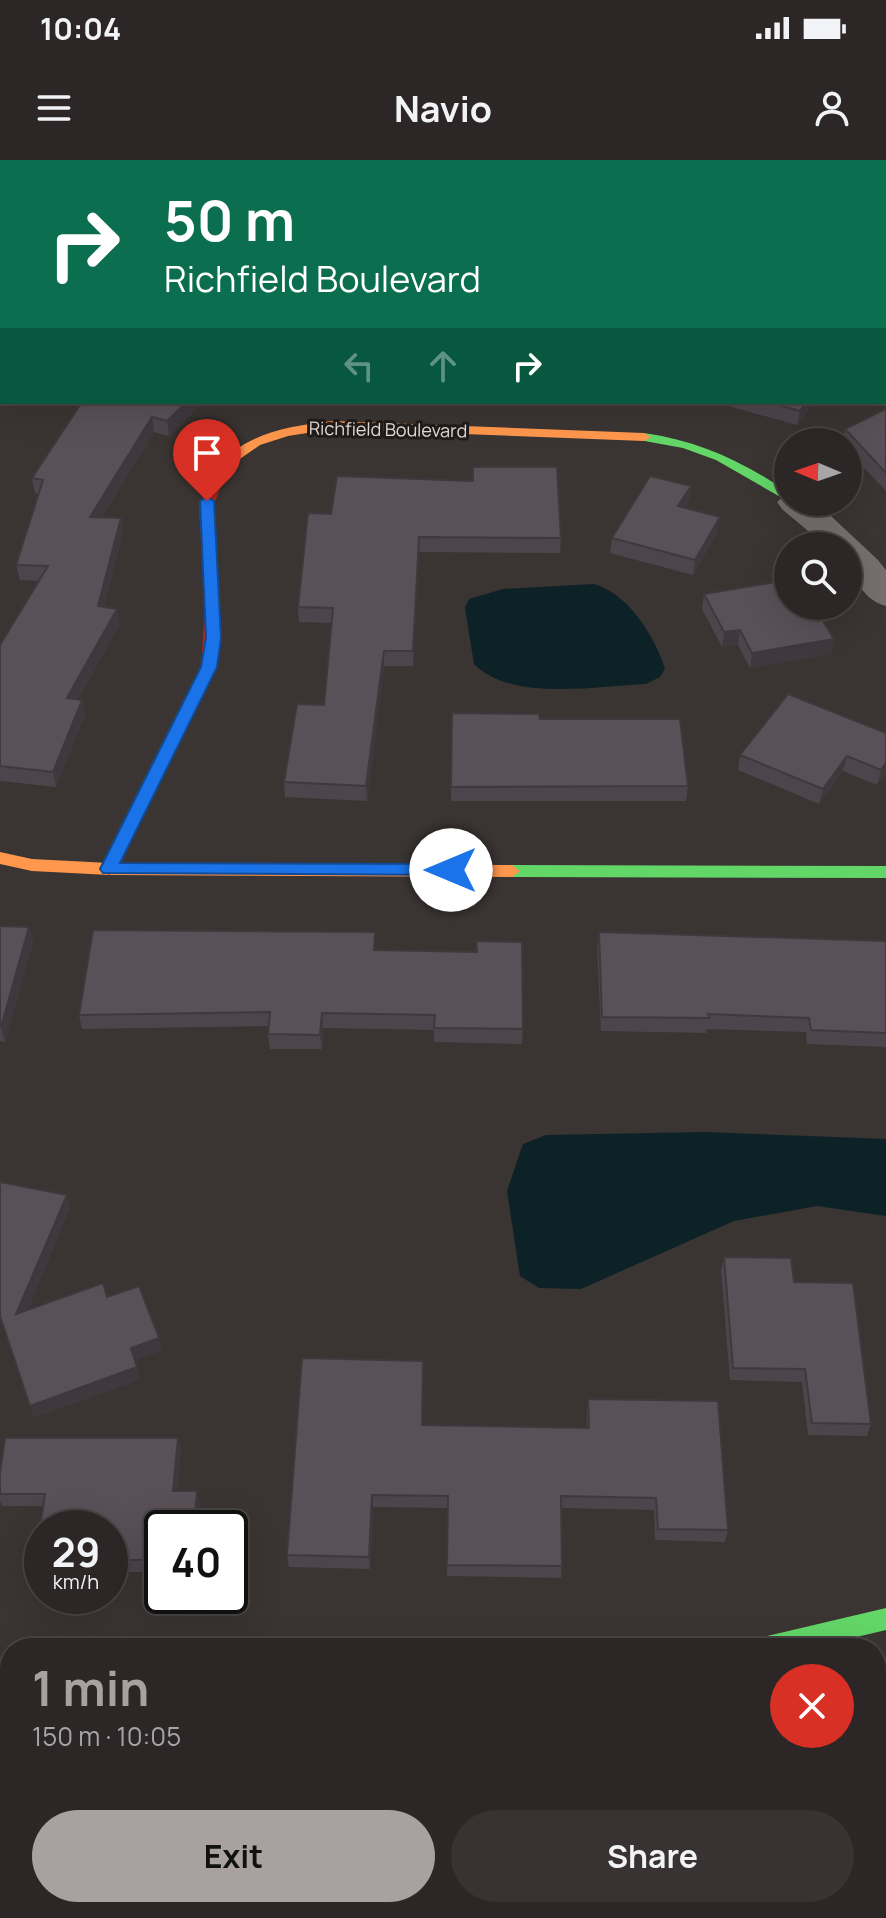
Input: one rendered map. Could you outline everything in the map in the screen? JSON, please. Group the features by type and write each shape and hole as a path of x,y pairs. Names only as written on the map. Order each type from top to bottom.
{"street":[{"name":"Richfield Boulevard","path":"109,869 209,667 213,638 207,501 217,475 243,448 289,429 333,425 646,437 690,445 735,461 774,488"},
{"path":"814,516 832,529 866,566 886,595"},
{"path":"0,858 32,865 109,869 886,872"},
{"path":"805,1638 886,1619"}],"water":[{"path":"594,584 618,597 639,618 655,644 665,669 660,677 646,684 579,689 532,688 490,676 474,664 465,608 469,599 503,589"},
{"path":"704,1132 886,1139 886,1216 817,1206 734,1221 581,1289 539,1288 520,1276 507,1191 523,1144 546,1135"}],"building":[{"path":"81,404 185,404 167,421 152,417 90,517 121,518 98,606 117,609 67,698 82,700 53,772 0,766 0,645 48,566 16,565 43,480 32,478"},
{"path":"776,404 805,404 800,411"},
{"path":"886,409 886,473 862,447 862,428 847,428"},
{"path":"473,467 557,467 561,538 419,537 413,651 384,651 366,786 284,782 297,704 324,705 333,608 298,607 308,513 331,514 337,476 473,481"},
{"path":"650,476 691,486 678,506 720,517 695,560 612,538"},
{"path":"774,582 774,620 822,620 834,639 752,653 740,630 724,632 704,594"},
{"path":"788,694 886,733 886,763 881,770 847,756 823,789 740,755"},
{"path":"452,713 539,714 540,719 680,719 688,786 451,787"},
{"path":"0,926 29,927 1,1027 0,1027"},
{"path":"93,930 375,932 374,950 477,952 476,941 522,942 523,1029 434,1028 435,1015 322,1013 320,1035 268,1034 270,1012 79,1015"},
{"path":"599,932 886,941 886,1033 811,1030 809,1018 708,1014 709,1018 602,1017"},
{"path":"0,1182 67,1195 16,1314 103,1283 107,1297 139,1286 159,1338 131,1348 137,1367 30,1406 0,1316"},
{"path":"724,1257 791,1258 794,1282 853,1283 871,1424 812,1423 805,1369 733,1368"},
{"path":"302,1358 423,1361 422,1425 589,1428 588,1399 718,1401 728,1530 658,1529 656,1498 561,1496 562,1566 447,1565 448,1496 372,1495 369,1557 287,1555"},
{"path":"5,1438 178,1438 173,1491 197,1491 195,1510 144,1510 144,1560 128,1560 128,1510 43,1510 45,1494 0,1494"}],"traffic: fast":[{"path":"644,437 704,450 753,474 774,488"},
{"path":"512,871 886,872"},
{"path":"805,1638 886,1619"}],"traffic: slow":[{"path":"219,473 229,460 255,443 286,432 333,425 644,437"},
{"path":"0,858 32,865 109,869 512,871"}],"traffic: jam":[{"path":"109,869 209,667 212,606 206,507 219,473"}],"route":[{"path":"207,501 213,638 209,667 109,869 451,870"}]}
